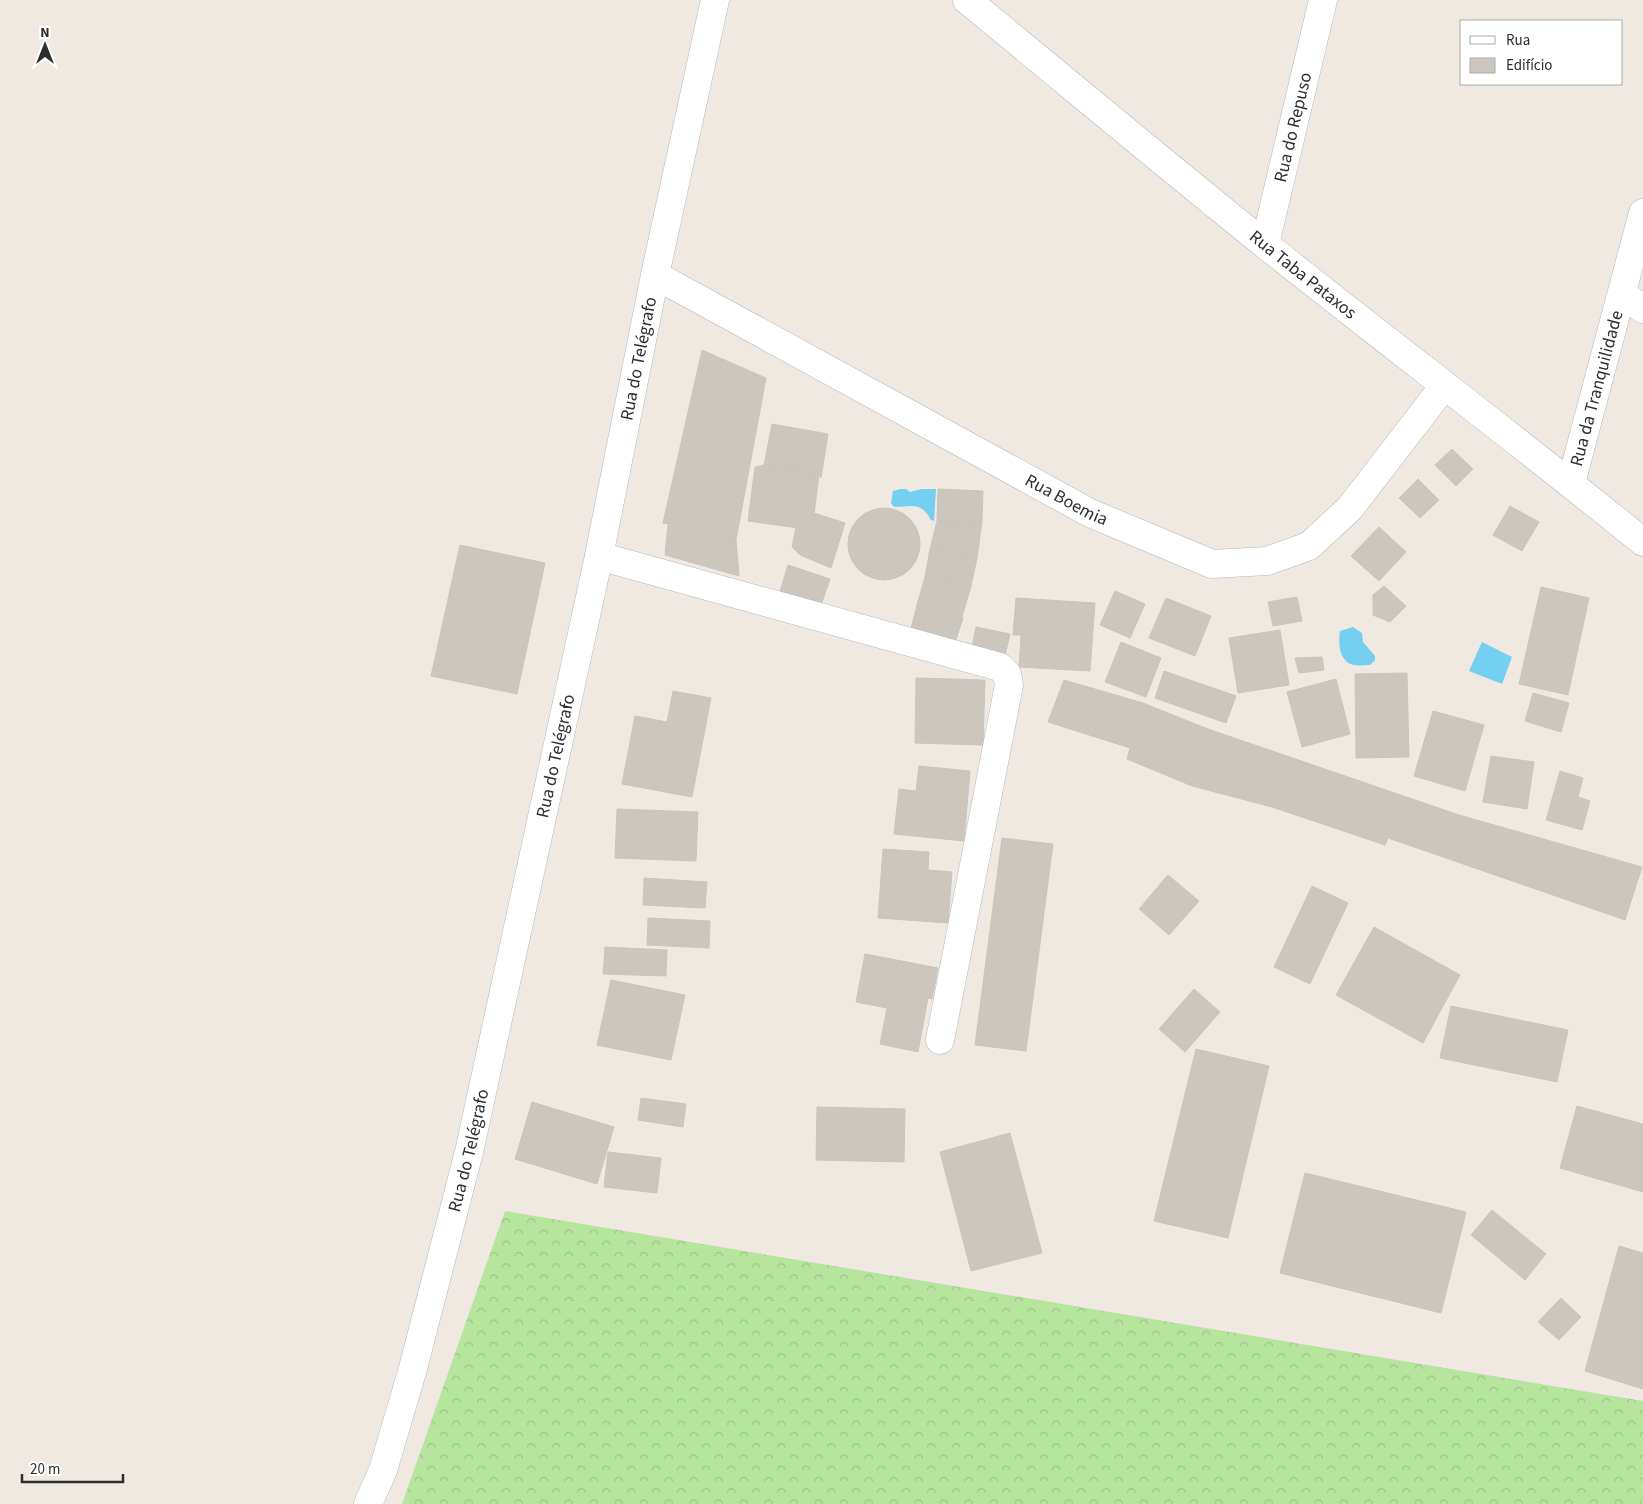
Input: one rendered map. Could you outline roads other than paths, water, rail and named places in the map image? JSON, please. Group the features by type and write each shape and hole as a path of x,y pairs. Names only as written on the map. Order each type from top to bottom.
{"street":[{"name":"Rua do Telégrafo","path":"368,1504 382,1470 412,1372 469,1152 599,556 655,275 714,0"},
{"name":"Rua Taba Pataxos","path":"967,0 1265,244 1444,386 1571,483 1643,542"},
{"name":"Rua do Repuso","path":"1265,244 1317,3"},
{"name":"Rua da Tranquilidade","path":"1571,483 1632,301 1643,213"},
{"name":"Rua Boemia","path":"655,275 1090,513 1212,564 1267,560 1309,546 1350,508 1444,386"},
{"path":"599,556 1000,668 1007,674 1009,685 940,1040"}],"water":[{"path":"906,489 910,492 922,489 936,489 934,521 923,510 915,506 894,507 891,503 893,491"},
{"path":"1353,627 1362,633 1363,642 1375,656 1375,660 1370,665 1354,665 1342,656 1339,641 1340,631"},
{"path":"1482,642 1512,657 1502,684 1469,671"}]}
